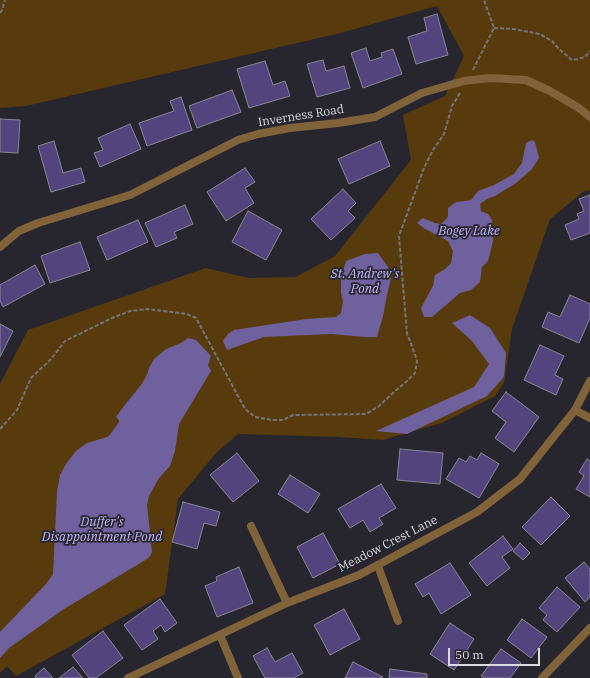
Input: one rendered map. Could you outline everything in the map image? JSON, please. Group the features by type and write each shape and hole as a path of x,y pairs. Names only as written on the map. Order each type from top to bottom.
{"street":[{"name":"Inverness Road","path":"0,247 19,231 38,223 130,195 238,140 258,134 290,128 338,123 375,116 422,93 466,81 490,78 526,80 550,91 579,108 590,117"},
{"name":"Meadow Crest Lane","path":"128,678 287,603 378,566 477,512 520,479 575,410 590,381"},
{"path":"575,410 590,418"},
{"path":"251,526 287,603"},
{"path":"378,566 398,621"},
{"path":"542,678 590,628"},
{"path":"220,635 238,678"}],"path":[{"path":"0,13 5,0"},
{"path":"0,429 17,410 31,378 51,359 65,341 130,311 148,309 187,314 196,318 245,409 255,417 283,420 294,415 366,414 379,406 415,373 417,361 407,334 400,236 424,168 433,150 444,134 452,106 494,28 484,0"},
{"path":"494,28 513,29 540,34 552,41 572,60 585,57 590,51"}],"shaded area":[{"path":"0,0 590,0 590,190 583,192 550,219 512,329 504,383 495,396 444,422 383,440 238,434 216,453 178,499 165,594 16,676 7,666 0,673 0,384 28,330 206,268 248,278 296,277 335,256 411,160 403,115 445,96 464,56 437,6 340,33 26,106 0,108"}],"water":[{"name":"Bogey Lake","path":"532,140 535,142 539,158 532,169 516,183 480,204 481,211 488,214 492,220 493,241 488,261 482,267 480,282 471,290 460,293 432,317 424,317 421,308 433,286 435,275 451,263 453,251 448,241 417,223 423,218 441,224 448,217 448,208 456,202 471,200 478,191 494,185 514,174 522,163 526,143"},
{"name":"St. Andrew's Pond","path":"378,253 388,267 391,279 377,337 331,334 264,337 227,350 223,341 228,334 234,330 306,319 336,317 341,313 343,301 341,293 341,278 346,261 365,254"},
{"path":"470,315 490,328 506,353 504,377 487,396 407,434 376,431 474,387 489,364 472,341 452,323"},
{"name":"Duffer's Disappointment Pond","path":"188,338 196,340 211,356 208,365 211,371 179,424 175,451 170,466 159,478 149,496 147,505 152,552 150,556 64,609 9,648 0,658 0,632 46,584 53,574 57,491 60,475 66,464 76,451 87,443 109,436 119,422 116,417 141,385 154,359 166,349 181,343"}],"building":[{"path":"437,14 448,55 416,64 408,37 427,31 424,18"},
{"path":"366,48 370,61 382,57 381,53 393,49 402,74 363,88 351,53"},
{"path":"323,60 326,71 344,66 350,88 317,97 307,64"},
{"path":"265,61 273,85 285,81 290,96 249,108 237,69"},
{"path":"232,90 241,112 197,128 189,106"},
{"path":"181,97 192,130 147,146 139,123 174,111 170,101"},
{"path":"0,119 20,120 18,153 0,152"},
{"path":"130,124 141,149 100,167 94,153 103,150 98,138"},
{"path":"54,141 63,173 81,168 85,182 51,192 38,146"},
{"path":"380,141 390,166 349,184 338,159"},
{"path":"245,168 255,182 245,188 254,203 226,221 207,192"},
{"path":"343,189 356,203 348,211 355,218 331,240 311,219"},
{"path":"590,195 590,233 571,240 565,225 579,219 577,214 584,211 579,199"},
{"path":"185,205 193,224 174,232 177,238 156,247 145,223"},
{"path":"248,211 282,230 266,260 232,242"},
{"path":"138,220 148,242 107,260 97,237"},
{"path":"80,242 90,270 50,283 41,256"},
{"path":"35,265 45,284 3,307 0,301 0,285"},
{"path":"570,295 590,304 590,318 579,343 542,327 548,312 560,317"},
{"path":"0,324 13,331 0,357"},
{"path":"540,345 564,356 555,375 563,379 556,395 524,380"},
{"path":"506,392 539,417 514,452 495,438 506,422 492,411"},
{"path":"400,449 443,453 440,484 397,480"},
{"path":"237,453 259,481 233,502 210,475"},
{"path":"481,453 499,464 479,498 446,479 459,458 466,462 470,456 477,460"},
{"path":"587,459 590,461 590,497 576,489 584,476 579,472"},
{"path":"290,475 320,494 308,513 278,494"},
{"path":"381,484 396,508 379,518 383,524 370,532 363,520 350,528 338,509"},
{"path":"551,497 570,516 541,545 522,527"},
{"path":"183,502 220,512 216,526 204,523 197,549 172,542"},
{"path":"323,533 340,564 313,578 297,547"},
{"path":"503,536 513,549 502,557 510,568 487,586 469,563"},
{"path":"520,543 530,553 523,560 513,551"},
{"path":"584,562 590,569 590,597 585,602 565,578"},
{"path":"450,563 471,595 441,614 429,593 423,597 415,584"},
{"path":"239,567 253,603 217,617 205,586 217,581 216,577"},
{"path":"557,587 580,607 557,632 543,620 547,615 539,608"},
{"path":"160,599 177,623 165,632 161,625 153,631 158,639 142,650 124,625"},
{"path":"344,609 360,639 330,655 314,625"},
{"path":"522,619 547,637 531,658 507,640"},
{"path":"450,623 474,639 454,670 430,654"},
{"path":"103,631 123,658 96,678 89,678 72,655"},
{"path":"267,648 275,662 292,653 303,673 294,678 265,678 253,656"},
{"path":"501,649 521,663 510,678 484,678 481,676"},
{"path":"353,662 383,677 345,678"},
{"path":"73,667 83,678 59,678"},
{"path":"44,668 53,678 36,678 35,676"},
{"path":"390,669 427,674 427,678 389,678"}]}
